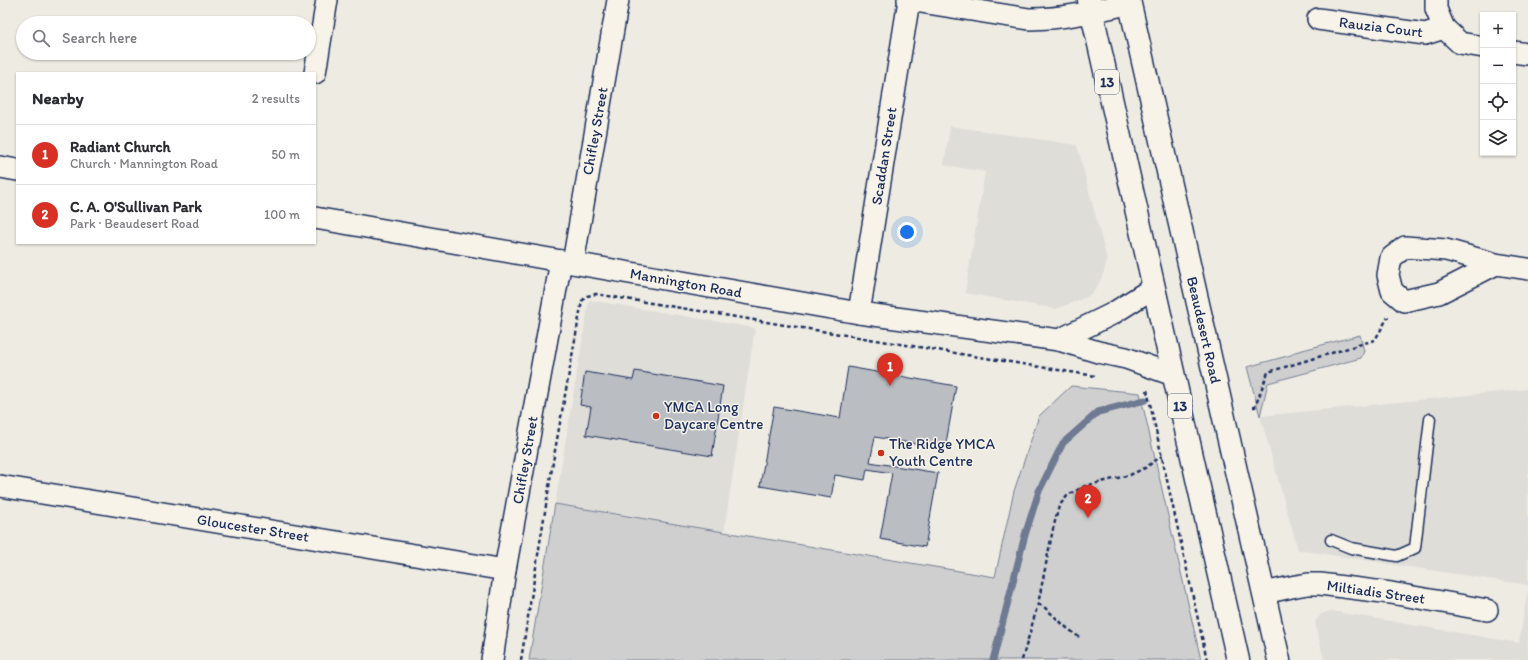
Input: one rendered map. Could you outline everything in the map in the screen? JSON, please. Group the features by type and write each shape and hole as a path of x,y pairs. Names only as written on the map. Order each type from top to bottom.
{"highway":[{"name":"Beaudesert Road","path":"1130,2 1279,660"},
{"name":"13","path":"1090,6 1238,660"}],"street":[{"path":"315,72 327,0"},
{"name":"Chifley Street","path":"492,660 505,570 618,0"},
{"path":"909,0 1029,19 1044,19 1090,6 1130,2"},
{"name":"Scaddan Street","path":"859,312 909,0"},
{"path":"1436,0 1436,9 1444,28 1460,43 1480,46"},
{"name":"Rauzia Court","path":"1318,19 1425,34 1444,28"},
{"path":"1516,52 1528,54"},
{"path":"0,167 16,170"},
{"name":"Mannington Road","path":"316,218 859,312 1059,340 1098,352 1122,357 1173,375"},
{"path":"1496,264 1438,293 1404,301 1392,292 1388,275 1391,258 1405,247 1446,250 1496,264 1528,269"},
{"path":"1059,340 1112,314 1153,288"},
{"name":"Gloucester Street","path":"0,486 505,570"},
{"name":"Miltiadis Street","path":"1264,593 1308,584 1320,584 1391,593 1487,610"}],"lane":[{"path":"1331,540 1351,548 1397,556 1415,548 1430,419"}],"path":[{"path":"521,660 554,456 582,301 587,296 596,294 1103,377"},
{"path":"1253,407 1255,407 1268,372 1376,340 1399,297"},
{"path":"1141,385 1147,390 1207,660"},
{"path":"1022,660 1038,604 1052,529 1059,506 1068,495 1085,486 1130,475 1145,468 1162,456"},
{"path":"1038,604 1043,606 1079,637"}],"shaded area":[{"path":"950,126 1077,145 1107,260 1104,272 1097,287 1089,296 1056,309 965,293 985,172 944,165"},
{"name":"YMCA Long Daycare Centre","path":"589,300 755,328 724,532 555,504"},
{"path":"1360,335 1364,351 1361,358 1268,383 1260,416 1247,367 1291,355 1295,352"},
{"path":"1071,386 1140,393 1201,660 529,660 555,504 995,577 1014,491 1039,416"},
{"path":"1528,389 1528,585 1298,550 1260,416"},
{"path":"1528,589 1528,660 1324,660 1315,622 1321,614 1331,611 1519,643"}],"building":[{"path":"848,367 956,386 945,449 875,437 870,462 938,473 925,547 880,539 892,473 867,469 865,480 835,475 831,498 760,486 774,407 840,418"},
{"path":"635,371 723,386 712,456 586,435 591,407 580,405 585,372 633,380"}],"waterway":[{"path":"993,660 1025,535 1039,491 1063,443 1098,412 1145,400"}],"place":[{"name":"Radiant Church","path":"890,386"},
{"name":"YMCA Long Daycare Centre","path":"656,416"},
{"name":"The Ridge YMCA Youth Centre","path":"881,453"},
{"name":"C. A. O'Sullivan Park","path":"1088,518"}]}
